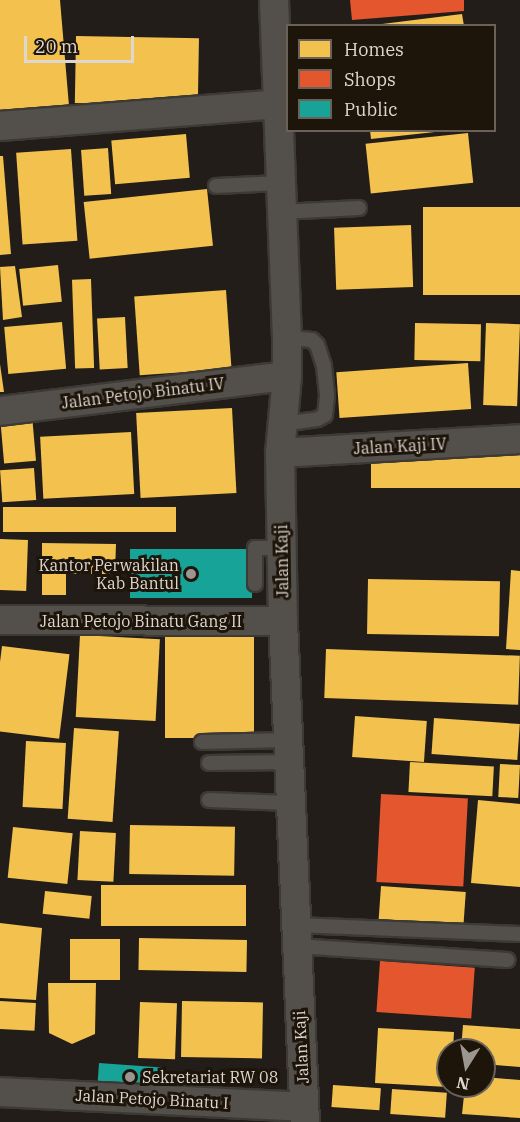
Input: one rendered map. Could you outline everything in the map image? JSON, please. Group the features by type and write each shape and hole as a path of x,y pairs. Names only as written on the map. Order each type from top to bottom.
{"street":[{"name":"Jalan Kaji","path":"274,0 281,44 277,104 287,338 287,376 280,453 283,621 295,935 305,1114"},
{"path":"0,126 277,104"},
{"name":"Jalan Petojo Binatu IV","path":"0,411 287,376"},
{"name":"Jalan Kaji IV","path":"280,453 520,439"},
{"name":"Jalan Petojo Binatu Gang II","path":"0,620 283,621"},
{"name":"Jalan Petojo Binatu I","path":"0,1092 305,1114"}],"lane":[{"path":"216,186 280,183"},
{"path":"281,212 359,208"},
{"path":"283,424 318,419 325,415 327,395 324,366 317,345 312,340 287,338"},
{"path":"255,584 255,548 282,548"},
{"path":"202,742 288,751"},
{"path":"209,763 288,751"},
{"path":"208,800 290,803"},
{"path":"295,935 520,934"},
{"path":"295,935 508,960"}],"building: Homes":[{"path":"0,0 60,0 69,106 0,111"},
{"path":"462,14 464,24 382,24"},
{"path":"76,36 199,38 198,105 75,103"},
{"path":"370,132 435,132 371,139"},
{"path":"468,133 473,183 371,193 366,144"},
{"path":"186,134 190,178 115,184 111,141"},
{"path":"108,148 111,194 84,196 81,150"},
{"path":"71,149 77,241 23,245 16,153"},
{"path":"0,156 3,156 11,254 0,255"},
{"path":"207,189 213,246 90,259 84,202"},
{"path":"423,207 520,207 520,295 423,295"},
{"path":"411,225 413,287 336,290 334,228"},
{"path":"58,265 62,302 23,306 19,269"},
{"path":"15,266 22,317 3,320 0,267"},
{"path":"91,279 94,368 75,369 72,280"},
{"path":"226,290 232,369 140,375 134,296"},
{"path":"125,317 128,368 100,369 97,318"},
{"path":"62,322 66,369 8,374 4,327"},
{"path":"415,323 481,324 480,361 414,360"},
{"path":"486,323 520,324 517,406 483,405"},
{"path":"468,363 471,409 340,418 336,372"},
{"path":"0,364 4,392 0,392"},
{"path":"232,408 236,493 141,498 136,413"},
{"path":"32,415 36,461 4,464 0,418"},
{"path":"131,432 134,494 43,499 40,437"},
{"path":"371,446 520,446 520,488 371,488"},
{"path":"34,468 36,500 2,502 0,470"},
{"path":"3,507 176,507 176,532 3,532"},
{"path":"0,539 28,540 26,591 0,590"},
{"path":"42,543 116,544 115,574 66,574 66,595 42,595"},
{"path":"511,570 520,571 520,650 506,649"},
{"path":"368,579 500,581 499,636 367,634"},
{"path":"165,634 254,634 254,738 165,738"},
{"path":"80,635 160,639 156,721 76,717"},
{"path":"2,646 69,654 59,739 0,731"},
{"path":"326,649 520,656 518,705 324,698"},
{"path":"355,716 427,721 424,762 352,757"},
{"path":"434,718 520,724 517,760 431,754"},
{"path":"74,728 119,731 113,822 68,819"},
{"path":"26,741 66,743 62,809 23,807"},
{"path":"410,762 494,766 492,796 408,792"},
{"path":"500,764 520,765 518,798 498,797"},
{"path":"478,800 520,804 520,887 471,883"},
{"path":"130,825 235,827 234,876 129,874"},
{"path":"13,827 73,833 67,884 8,878"},
{"path":"80,831 116,833 113,882 77,880"},
{"path":"101,885 246,885 246,926 101,926"},
{"path":"381,886 466,892 463,925 379,919"},
{"path":"45,891 92,896 89,919 43,914"},
{"path":"0,923 42,928 36,1000 0,998"},
{"path":"139,938 247,940 246,972 138,970"},
{"path":"70,939 120,939 120,980 70,980"},
{"path":"48,983 96,983 95,1034 72,1044 49,1033"},
{"path":"0,1001 36,1003 34,1031 0,1029"},
{"path":"182,1001 263,1002 262,1058 181,1057"},
{"path":"140,1002 177,1003 175,1059 138,1058"},
{"path":"463,1025 520,1029 520,1067 496,1065 496,1038 462,1038"},
{"path":"378,1028 454,1032 454,1038 436,1038 436,1086 375,1083"},
{"path":"496,1078 520,1080 520,1118 462,1114 464,1098 496,1098"},
{"path":"333,1085 381,1088 379,1110 331,1107"},
{"path":"392,1089 436,1092 436,1098 447,1098 445,1118 390,1114"}],"building: Shops":[{"path":"350,0 464,0 464,11 352,20"},
{"path":"381,794 468,799 463,886 376,882"},
{"path":"380,961 475,968 471,1019 376,1012"}],"building: Public":[{"name":"Kantor Perwakilan Kab Bantul","path":"130,549 252,549 252,598 130,598"},
{"name":"Sekretariat RW 08","path":"99,1063 162,1067 160,1091 97,1087"}],"place":[{"name":"Kantor Perwakilan Kab Bantul","path":"191,574"},
{"name":"Sekretariat RW 08","path":"130,1077"}]}
